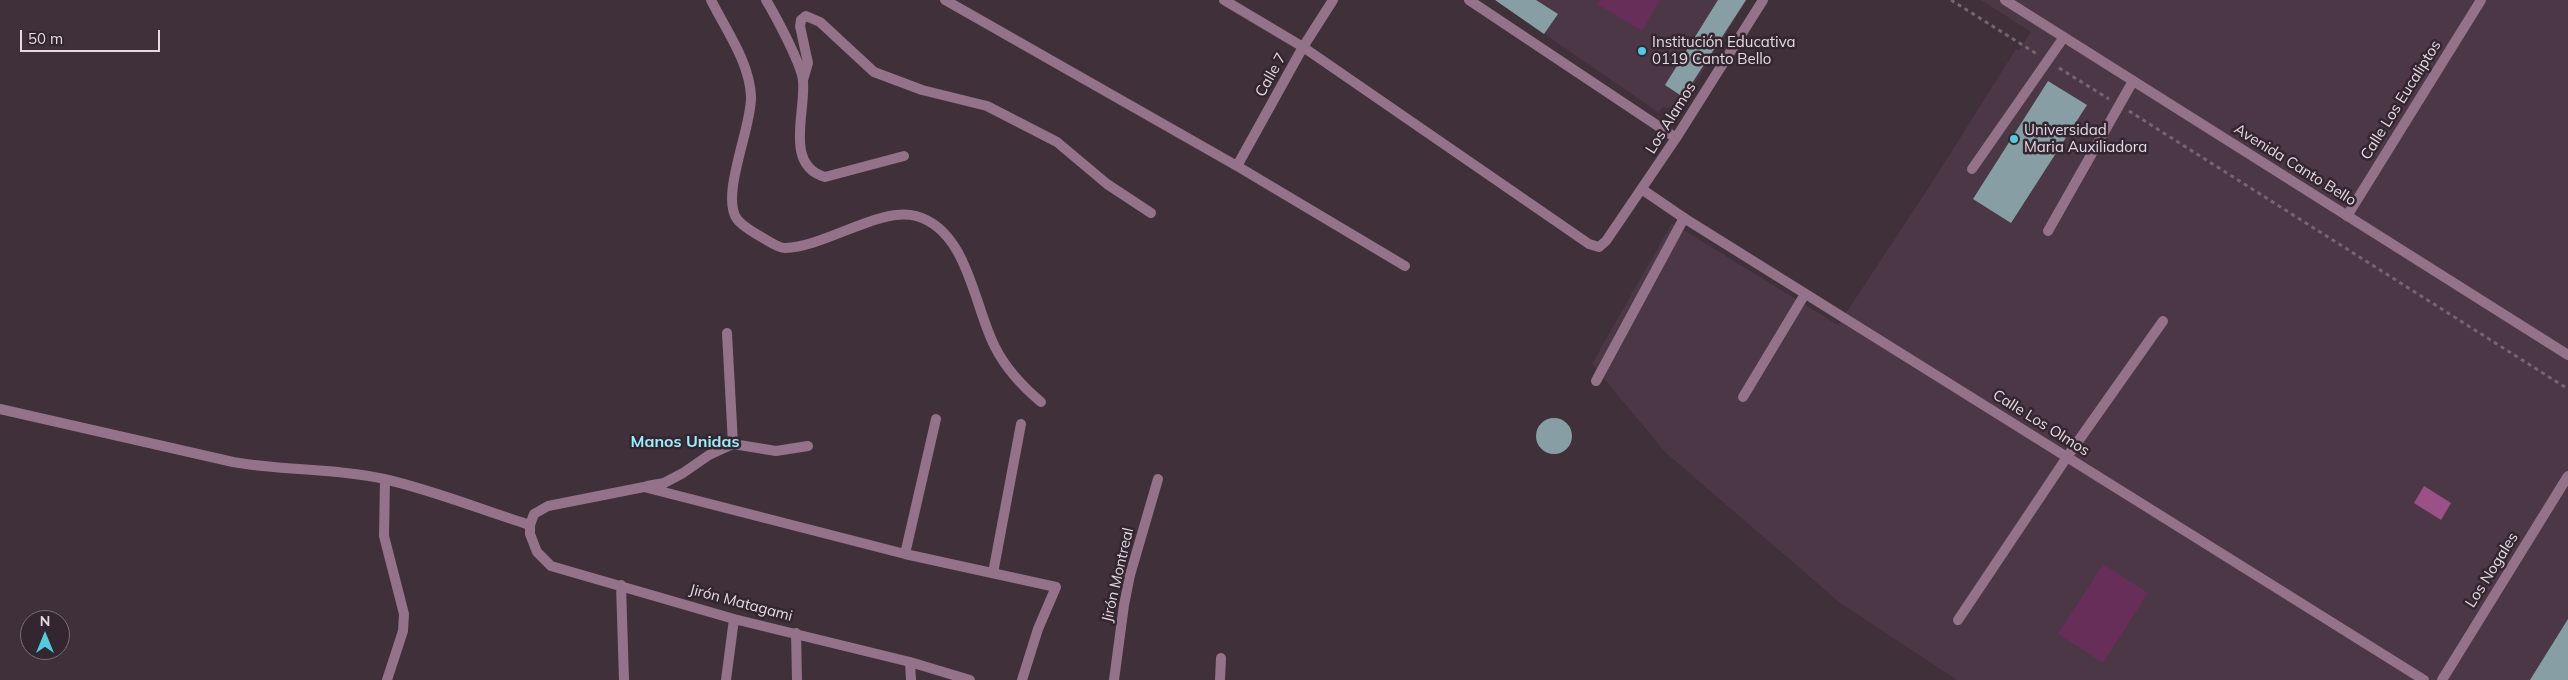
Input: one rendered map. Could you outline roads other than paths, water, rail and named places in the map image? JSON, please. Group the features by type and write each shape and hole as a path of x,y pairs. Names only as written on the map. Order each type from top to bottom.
{"street":[{"path":"711,0 747,71 751,98 731,201 737,219 756,234 783,248 818,241 871,222 901,214 916,216 937,225 955,248 968,274 994,346 1011,372 1041,402"},
{"path":"766,0 778,20 804,80"},
{"path":"945,0 1237,166 1405,266"},
{"path":"1224,0 1303,47"},
{"name":"Calle 7","path":"1237,166 1303,47 1333,0"},
{"path":"1469,0 1676,138"},
{"name":"Los Alamos","path":"1303,47 1589,244 1599,247 1606,241 1642,190 1763,0"},
{"name":"Avenida Canto Bello","path":"2005,0 2568,355"},
{"name":"Calle Los Eucaliptos","path":"2347,216 2481,0"},
{"path":"904,156 825,177 814,174 806,166 800,146 804,80 808,63 800,26 801,20 806,16 820,22 874,72 922,90 988,106 1057,142 1106,184 1151,212"},
{"path":"1972,169 2046,60 2064,37"},
{"path":"2048,231 2121,106 2133,81"},
{"name":"Calle Los Olmos","path":"1642,190 1805,294 2424,680"},
{"path":"1596,382 1684,218"},
{"path":"1743,397 1805,294"},
{"path":"1958,620 2067,457 2163,321"},
{"path":"727,333 733,444"},
{"path":"0,409 233,462 270,468 348,473 385,479 530,525 534,514 548,506 670,480 709,455 733,444 776,451 808,446"},
{"path":"905,554 936,419"},
{"path":"993,573 1021,424"},
{"name":"Los Nogales","path":"2442,680 2568,476"},
{"path":"385,479 384,536 404,614 403,631 387,680"},
{"name":"Jirón Montreal","path":"1114,680 1130,575 1158,479"},
{"path":"644,487 905,554 1056,587 1038,629 1022,680"},
{"name":"Jirón Matagami","path":"530,525 530,534 537,552 551,566 621,584 734,619 910,662 970,680"},
{"path":"621,584 624,680"},
{"path":"726,680 734,619"},
{"path":"796,633 797,680"},
{"path":"1220,680 1221,658"},
{"path":"910,662 911,680"}],"place":[{"name":"Institución Educativa 0119 Canto Bello","path":"1642,51"},
{"name":"Universidad Maria Auxiliadora","path":"2014,139"}],"district":[{"name":"Manos Unidas","path":"685,442"}]}
